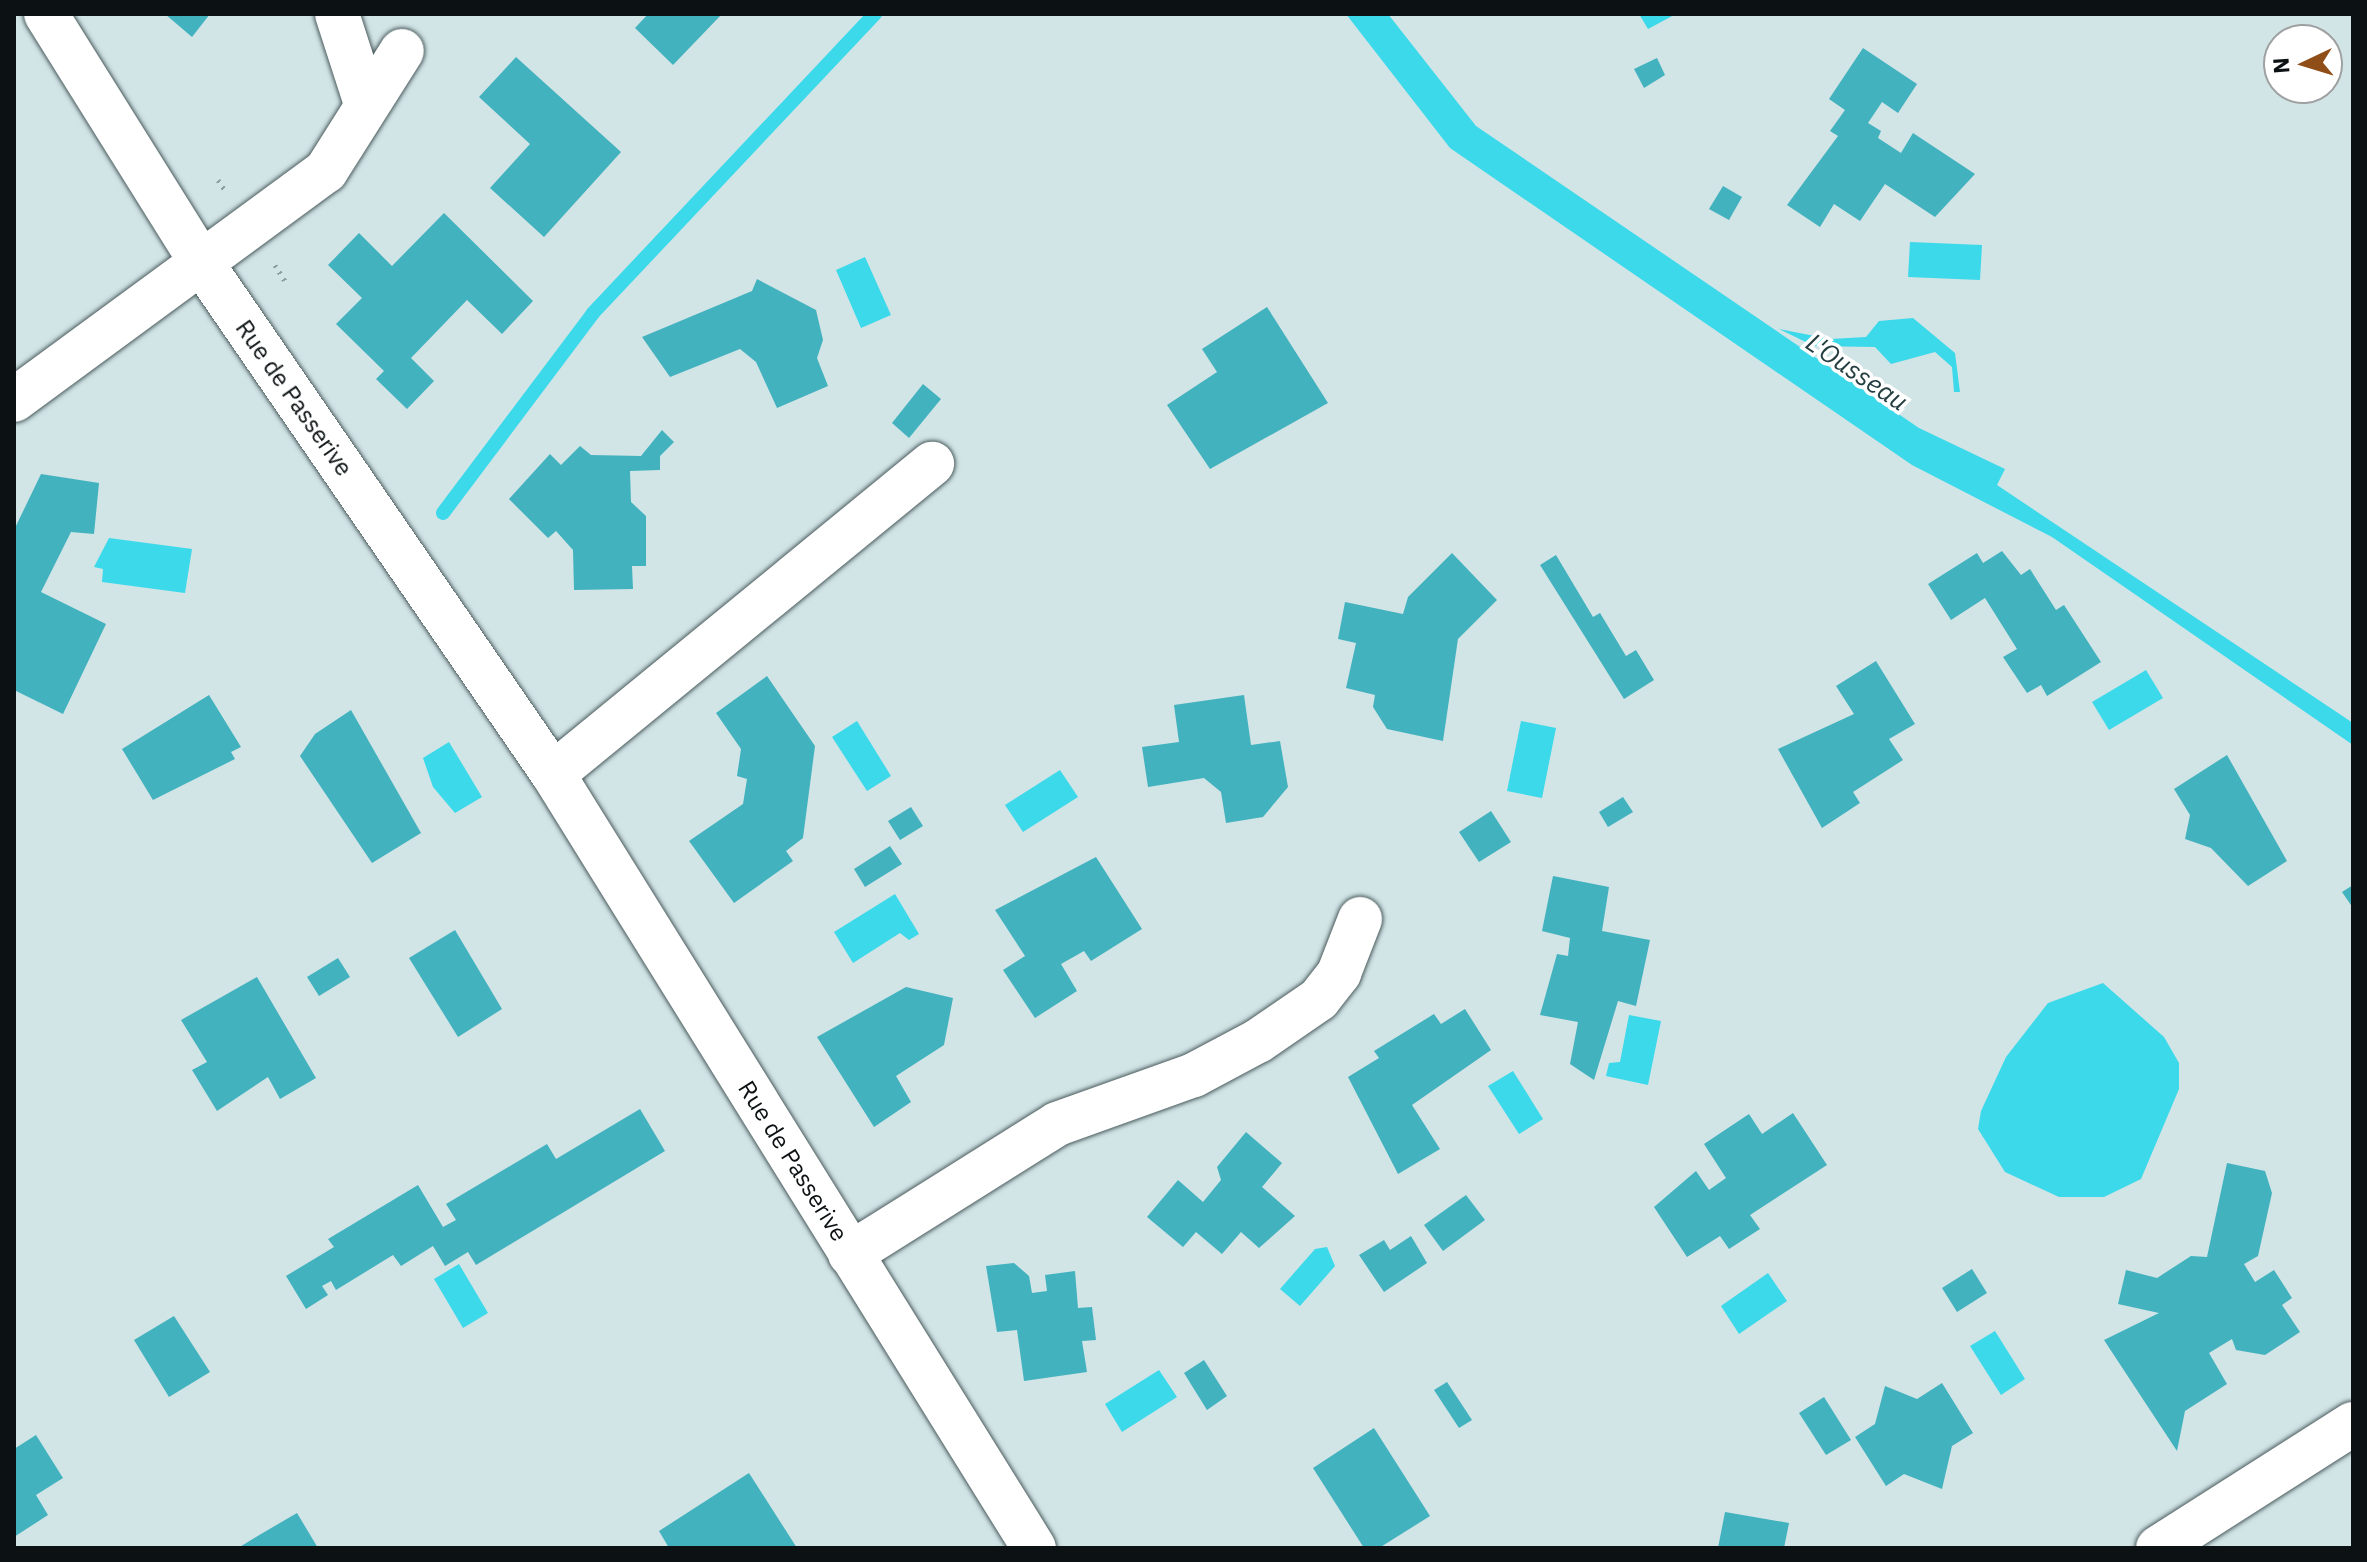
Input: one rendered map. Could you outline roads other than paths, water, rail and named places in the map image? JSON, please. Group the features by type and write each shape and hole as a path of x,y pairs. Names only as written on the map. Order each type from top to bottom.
{"street":[{"name":"Rue de Passerive","path":"46,14 203,265 553,774 1034,1548"},
{"path":"337,14 366,104"},
{"path":"14,400 203,265 326,171 402,51"},
{"path":"553,774 932,464"},
{"path":"850,1254 1057,1124 1194,1075 1258,1041 1319,999 1339,973 1360,919"},
{"path":"2158,1548 2353,1424"}],"water":[{"path":"1346,14 1388,14 1476,126 1919,428 2005,469 1997,485 2353,723 2353,745 2052,537 1912,465 1450,148"},
{"path":"1639,14 1676,14 1648,29"},
{"path":"1910,242 1982,245 1980,280 1908,277"},
{"path":"865,257 891,315 861,328 836,270"},
{"path":"1913,318 1955,353 1960,392 1954,392 1952,367 1935,352 1891,364 1875,347 1814,346 1779,329 1830,339 1866,337 1879,321"},
{"path":"109,538 192,549 185,593 102,582 103,569 94,567"},
{"path":"2146,670 2163,698 2109,730 2092,702"},
{"path":"857,721 891,776 867,791 832,737"},
{"path":"1521,721 1556,728 1542,798 1507,791"},
{"path":"449,742 482,797 455,813 433,787 423,758"},
{"path":"1060,770 1078,797 1023,832 1005,805"},
{"path":"895,894 919,934 909,940 900,933 853,963 834,932"},
{"path":"2103,983 2164,1037 2179,1063 2179,1089 2141,1179 2104,1197 2059,1197 2005,1172 1978,1129 1981,1111 2006,1057 2048,1003"},
{"path":"1629,1015 1661,1021 1648,1085 1606,1076 1609,1063 1620,1062"},
{"path":"1513,1071 1543,1119 1519,1134 1488,1086"},
{"path":"1327,1247 1335,1266 1300,1306 1280,1289 1315,1249"},
{"path":"459,1264 488,1313 463,1328 434,1279"},
{"path":"1768,1273 1787,1301 1739,1334 1721,1306"},
{"path":"1995,1331 2025,1379 2001,1395 1970,1346"},
{"path":"1159,1370 1177,1397 1122,1432 1105,1404"}],"waterway":[{"path":"443,513 593,313 875,14"}],"water label":[{"name":"L'Ousseau","path":"1857,372"}]}
